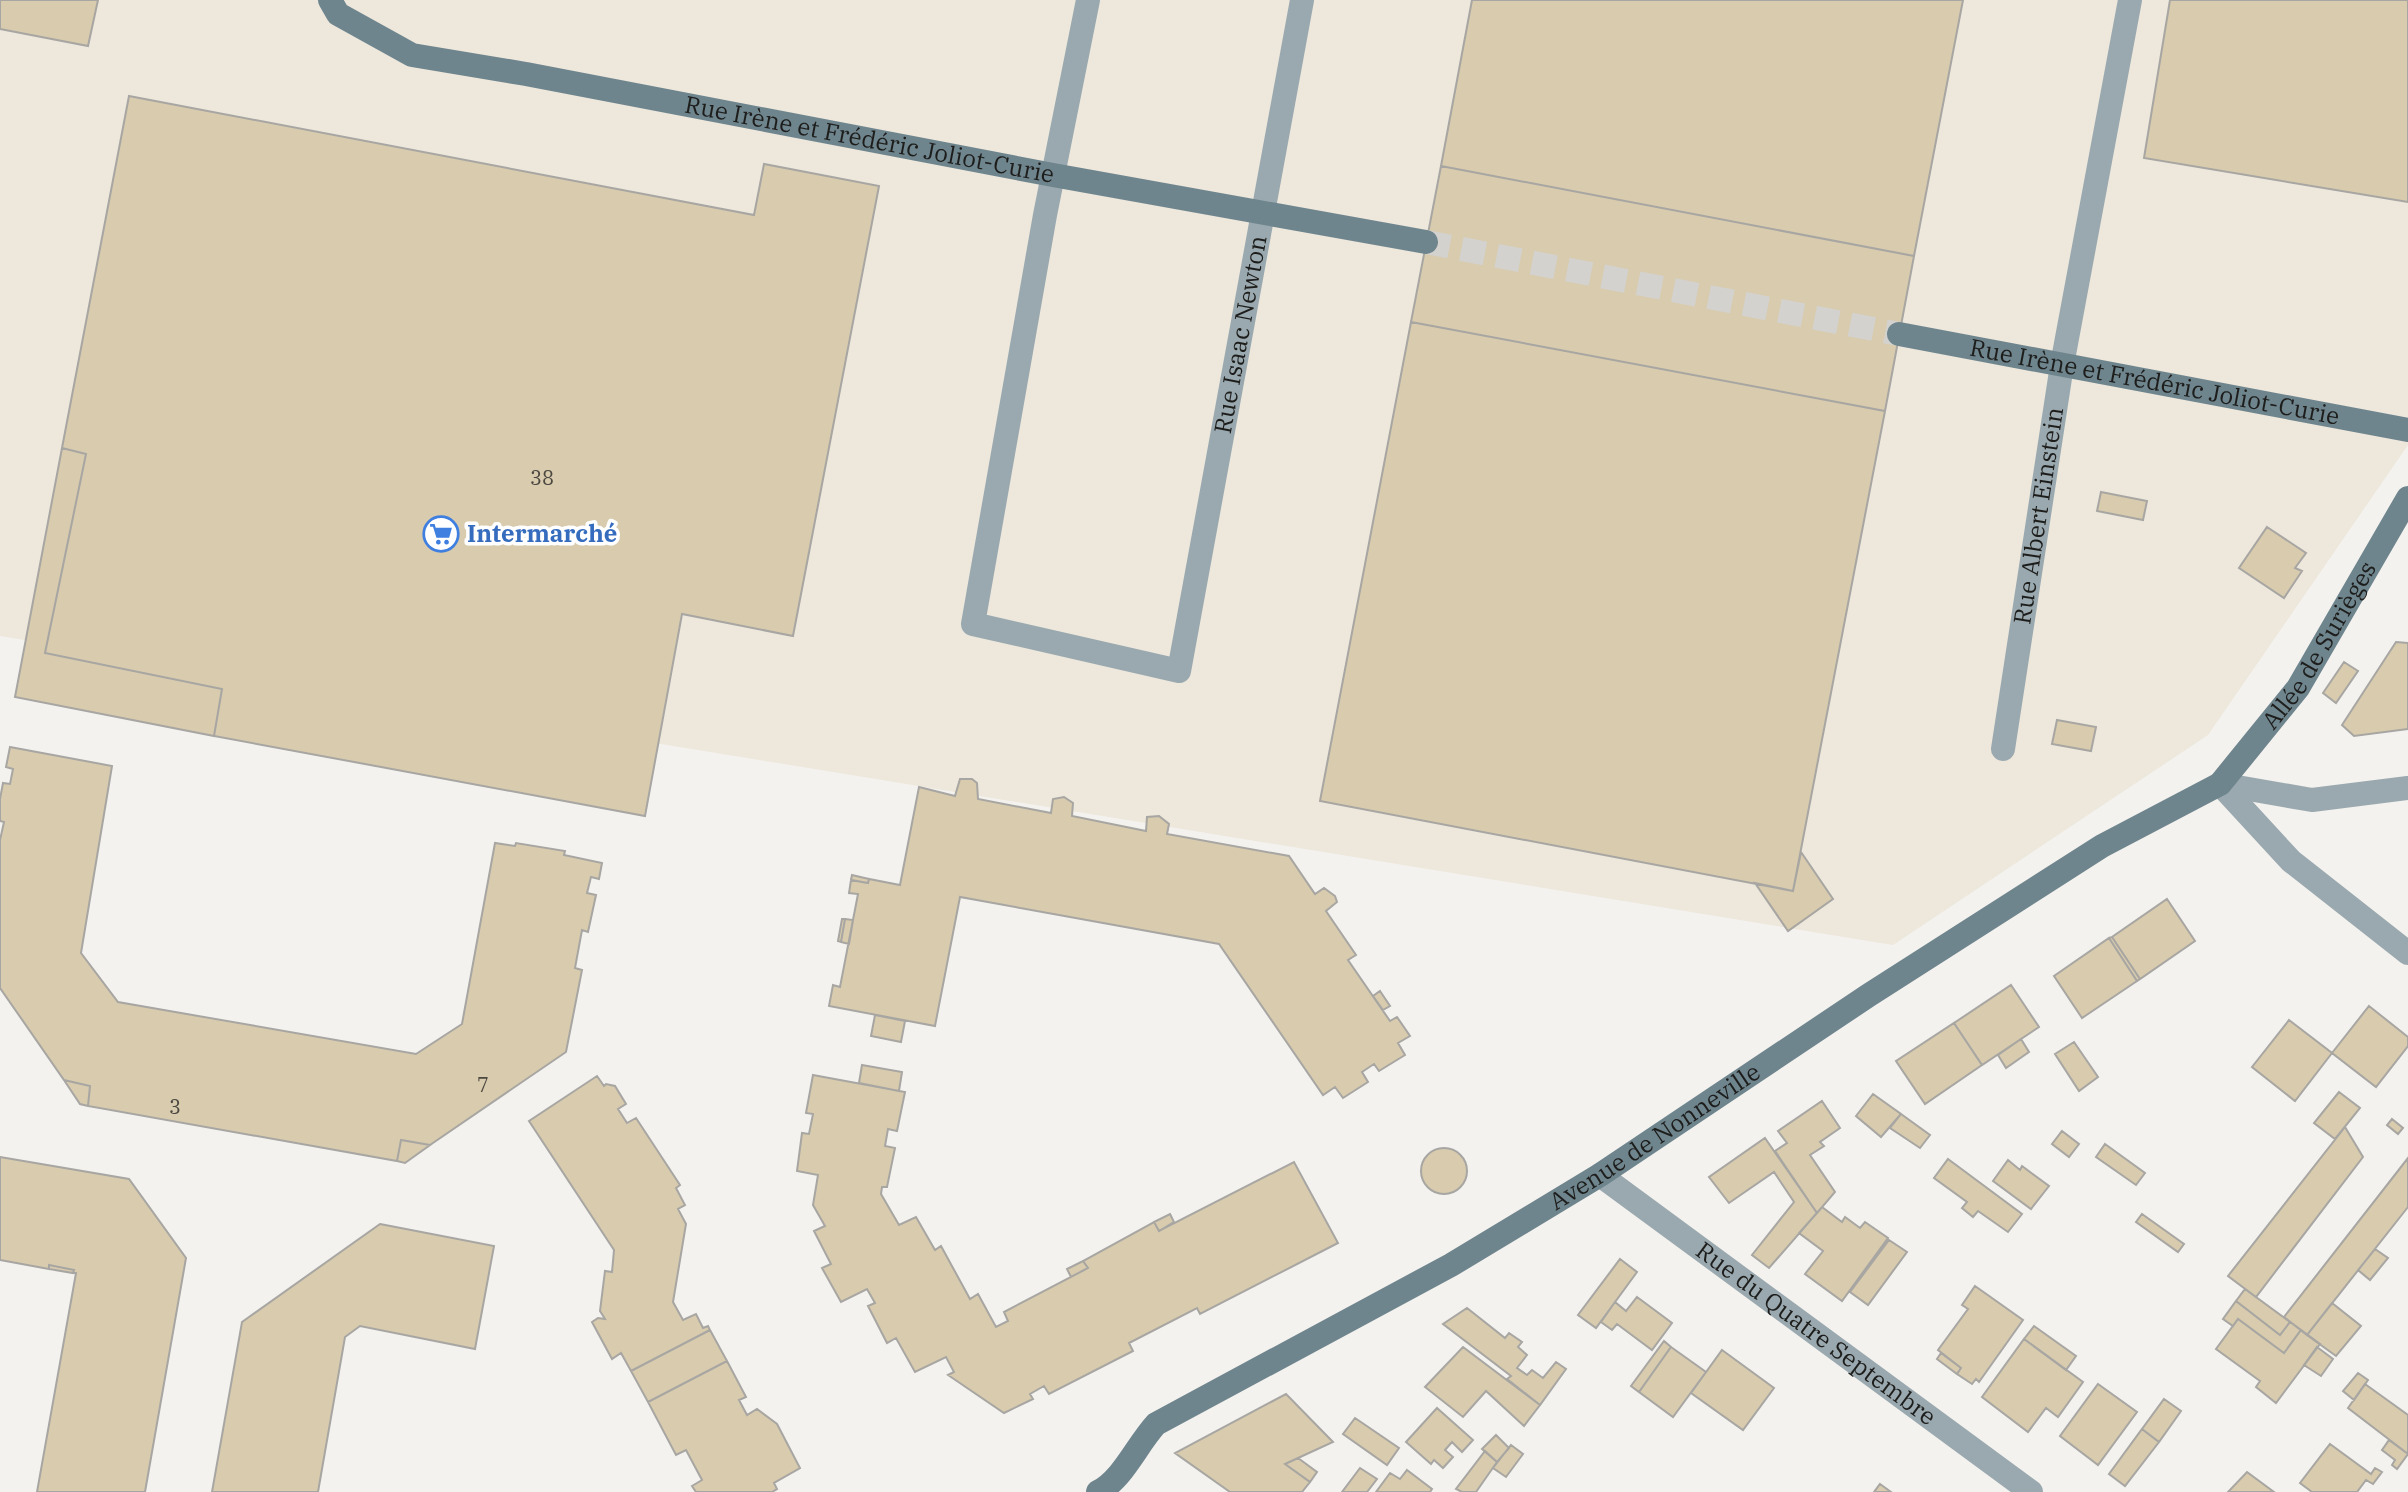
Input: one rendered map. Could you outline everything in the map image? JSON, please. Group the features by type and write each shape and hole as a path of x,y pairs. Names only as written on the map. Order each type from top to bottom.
{"street":[{"name":"Rue Irène et Frédéric Joliot-Curie","path":"330,0 338,14 412,55 1426,242"},
{"path":"1053,175 1088,0"},
{"name":"Rue Isaac Newton","path":"1053,175 973,624 1179,671 1302,0"},
{"name":"Rue Albert Einstein","path":"2003,749 2062,365 2130,0"},
{"name":"Rue Irène et Frédéric Joliot-Curie","path":"1899,334 2408,430"},
{"name":"Allée de Surièges","path":"2220,784 2298,688 2408,498"},
{"path":"2220,784 2312,800 2408,788"},
{"path":"2220,784 2291,861 2408,953"},
{"name":"Avenue de Nonneville","path":"1100,1492 1120,1475 1140,1442 1156,1424 1451,1265 1600,1175 1869,995 2102,846 2220,784"},
{"name":"Rue du Quatre Septembre","path":"1600,1175 2031,1492"}],"shaded area":[{"path":"0,0 2408,0 2408,445 2208,735 1893,945 0,636"}],"building":[{"path":"0,0 98,0 88,46 0,29"},
{"path":"1472,0 1963,0 1914,256 1441,166"},
{"path":"2170,0 2408,0 2408,202 2144,158"},
{"name":"Intermarché","path":"129,96 754,215 764,164 879,186 793,636 682,614 645,816 214,736 222,689 45,653 86,454 62,448"},
{"path":"1441,166 1914,256 1885,411 1411,322"},
{"path":"1411,322 1885,411 1793,891 1320,801"},
{"path":"62,448 86,454 45,653 222,689 214,736 15,697"},
{"path":"2101,492 2147,501 2143,520 2097,511"},
{"path":"2267,527 2306,553 2295,568 2302,571 2284,598 2239,568"},
{"path":"2396,642 2408,643 2408,729 2354,736 2342,725"},
{"path":"2344,662 2358,671 2336,703 2323,693"},
{"path":"2057,720 2096,727 2091,751 2052,744"},
{"path":"10,747 112,766 81,953 118,1002 416,1054 462,1024 495,843 565,851 564,855 602,863 599,879 591,877 587,893 596,895 588,932 582,930 575,968 582,970 566,1052 430,1145 401,1140 397,1161 88,1106 90,1086 64,1080 0,988 0,840 4,822 0,821 0,799 3,783 10,784 13,769 6,767"},
{"path":"960,779 972,779 977,783 978,799 1051,813 1053,799 1064,797 1073,803 1072,816 1146,831 1147,817 1159,816 1169,824 1167,834 1289,856 1315,894 1324,888 1335,896 1337,902 1326,911 1356,955 1348,960 1390,1021 1397,1017 1410,1036 1398,1043 1405,1055 1379,1071 1374,1064 1362,1072 1368,1082 1343,1098 1335,1087 1323,1095 1219,944 960,897 935,1026 829,1006 833,985 840,987 858,894 849,893 851,880 868,883 869,879 900,885 919,787 955,796"},
{"path":"1801,852 1833,899 1788,931 1755,883 1793,891"},
{"path":"852,875 869,879 868,883 851,880"},
{"path":"2167,899 2195,941 2140,979 2112,937"},
{"path":"842,919 845,919 841,942 838,941"},
{"path":"845,919 853,920 849,944 841,942"},
{"path":"2112,937 2140,979 2137,981 2109,938"},
{"path":"2109,938 2137,981 2082,1018 2054,976"},
{"path":"2011,985 2039,1027 1982,1065 1954,1023"},
{"path":"1380,991 1390,1006 1383,1010 1373,996"},
{"path":"2369,1006 2408,1037 2408,1046 2376,1087 2332,1053"},
{"path":"875,1015 905,1021 901,1042 871,1036"},
{"path":"2289,1020 2332,1053 2295,1101 2252,1067"},
{"path":"1954,1023 1982,1065 1925,1104 1896,1061"},
{"path":"2021,1039 2029,1052 2006,1068 1998,1055"},
{"path":"2074,1042 2098,1077 2079,1091 2055,1054"},
{"path":"862,1065 902,1072 899,1091 859,1083"},
{"path":"813,1075 905,1092 897,1131 888,1129 885,1146 895,1148 887,1187 882,1187 881,1194 899,1225 916,1217 935,1250 941,1246 970,1299 978,1294 996,1327 1008,1321 1004,1312 1088,1268 1083,1261 1154,1222 1159,1231 1294,1162 1338,1243 1200,1314 1197,1308 1129,1343 1133,1351 1049,1394 1044,1386 1030,1394 1033,1399 1004,1413 948,1375 954,1372 946,1357 915,1372 896,1338 887,1343 868,1306 875,1303 867,1289 841,1302 822,1268 831,1264 814,1231 825,1226 813,1205 818,1175 797,1171 802,1133 809,1134 813,1114 806,1113"},
{"path":"597,1076 604,1086 615,1086 626,1104 618,1109 627,1123 636,1118 680,1185 676,1188 685,1205 678,1209 686,1224 673,1302 683,1320 696,1314 703,1328 708,1326 710,1330 631,1371 621,1353 612,1359 592,1322 598,1318 605,1319 600,1311 605,1271 612,1272 614,1250 529,1121"},
{"path":"64,1080 90,1086 88,1106 80,1104"},
{"path":"2339,1092 2360,1108 2335,1139 2314,1123"},
{"path":"1873,1094 1901,1114 1881,1137 1856,1116"},
{"path":"1822,1101 1840,1128 1820,1142 1824,1146 1810,1155 1835,1192 1817,1213 1775,1151 1787,1143 1778,1131"},
{"path":"1901,1114 1930,1135 1920,1148 1890,1128"},
{"path":"2392,1119 2403,1128 2398,1134 2387,1125"},
{"path":"2345,1127 2363,1157 2256,1297 2228,1276"},
{"path":"2062,1131 2079,1144 2069,1157 2052,1144"},
{"path":"1765,1138 1817,1213 1769,1268 1752,1255 1794,1202 1774,1172 1729,1203 1709,1177"},
{"path":"401,1140 430,1145 405,1163 397,1161"},
{"path":"2105,1144 2145,1173 2136,1185 2096,1157"},
{"path":"1444,1148 1460,1155 1467,1171 1460,1187 1444,1194 1428,1187 1421,1171 1428,1155"},
{"path":"0,1157 129,1179 186,1258 145,1492 37,1492 76,1273 49,1265 49,1269 0,1260"},
{"path":"2408,1158 2408,1207 2307,1335 2284,1317"},
{"path":"1948,1159 2022,1214 2008,1232 1978,1211 1973,1217 1962,1208 1967,1202 1934,1178"},
{"path":"2008,1160 2020,1170 2022,1166 2049,1186 2031,1209 1993,1181"},
{"path":"1822,1207 1842,1222 1845,1217 1860,1228 1865,1222 1888,1238 1842,1301 1805,1274 1823,1251 1799,1233"},
{"path":"1170,1214 1174,1222 1159,1231 1154,1222"},
{"path":"2142,1214 2184,1244 2178,1252 2136,1222"},
{"path":"380,1224 494,1246 475,1349 360,1326 345,1337 318,1492 212,1492 242,1322"},
{"path":"1889,1240 1907,1252 1868,1305 1850,1292"},
{"path":"2375,1249 2388,1258 2370,1280 2358,1270"},
{"path":"1620,1259 1637,1272 1596,1328 1578,1315"},
{"path":"1083,1261 1088,1268 1071,1277 1067,1269"},
{"path":"49,1265 74,1270 73,1273 49,1269"},
{"path":"1975,1286 2023,1320 1979,1382 1976,1379 1972,1384 1957,1374 1961,1368 1938,1350 1968,1309 1962,1305"},
{"path":"2245,1289 2290,1322 2280,1335 2236,1301"},
{"path":"1637,1297 1672,1323 1652,1350 1617,1324 1612,1330 1601,1322 1615,1302 1626,1311"},
{"path":"2236,1301 2280,1335 2290,1322 2301,1330 2284,1353 2238,1319 2233,1326 2223,1319"},
{"path":"2332,1303 2361,1326 2336,1356 2307,1335"},
{"path":"1467,1308 1505,1338 1509,1333 1522,1342 1518,1347 1527,1355 1517,1368 1527,1375 1532,1370 1543,1378 1556,1362 1566,1369 1540,1405 1507,1379 1511,1376 1443,1324"},
{"path":"2238,1319 2284,1353 2301,1330 2320,1344 2276,1403 2256,1387 2260,1381 2216,1349"},
{"path":"2034,1326 2076,1356 2066,1370 2024,1339"},
{"path":"710,1330 727,1361 648,1402 631,1371"},
{"path":"2024,1339 2083,1382 2058,1417 2046,1408 2028,1432 1982,1397"},
{"path":"1664,1341 1671,1347 1639,1392 1631,1386"},
{"path":"1463,1347 1540,1405 1524,1426 1486,1391 1463,1417 1425,1387"},
{"path":"1671,1347 1706,1372 1673,1417 1639,1392"},
{"path":"2317,1347 2333,1359 2321,1376 2304,1365"},
{"path":"1722,1350 1774,1388 1743,1430 1691,1393"},
{"path":"1941,1353 1961,1368 1957,1374 1937,1359"},
{"path":"727,1361 746,1397 739,1400 747,1415 757,1409 777,1424 800,1468 774,1483 777,1489 772,1492 696,1492 692,1486 702,1480 686,1450 676,1455 648,1402"},
{"path":"2358,1373 2368,1380 2354,1400 2343,1391"},
{"path":"2098,1384 2137,1412 2098,1465 2060,1436"},
{"path":"2365,1384 2408,1415 2408,1454 2348,1408"},
{"path":"1286,1394 1333,1442 1285,1464 1310,1482 1302,1492 1230,1492 1175,1453"},
{"path":"2164,1399 2181,1411 2159,1442 2142,1429"},
{"path":"1437,1408 1473,1440 1462,1452 1452,1442 1445,1450 1453,1457 1443,1468 1434,1460 1431,1464 1406,1442"},
{"path":"1355,1418 1399,1448 1387,1465 1343,1434"},
{"path":"2142,1429 2159,1442 2125,1486 2109,1474"},
{"path":"1496,1435 1509,1448 1497,1462 1482,1449"},
{"path":"2389,1440 2408,1454 2397,1469 2392,1465 2395,1460 2382,1450"},
{"path":"2330,1444 2371,1474 2375,1468 2382,1472 2373,1484 2366,1480 2357,1492 2312,1492 2300,1483"},
{"path":"1511,1445 1523,1454 1506,1477 1493,1468"},
{"path":"1485,1451 1497,1462 1476,1492 1456,1489"},
{"path":"1298,1458 1317,1472 1310,1482 1285,1464"},
{"path":"1360,1468 1377,1479 1367,1492 1342,1492"},
{"path":"1407,1470 1432,1489 1430,1492 1376,1492 1390,1473 1400,1479"},
{"path":"2247,1472 2274,1492 2228,1492"},
{"path":"1880,1484 1891,1492 1874,1492"}],"tunnel":[{"path":"1426,242 1899,334"}],"place":[{"name":"Intermarché","path":"441,534"}]}
